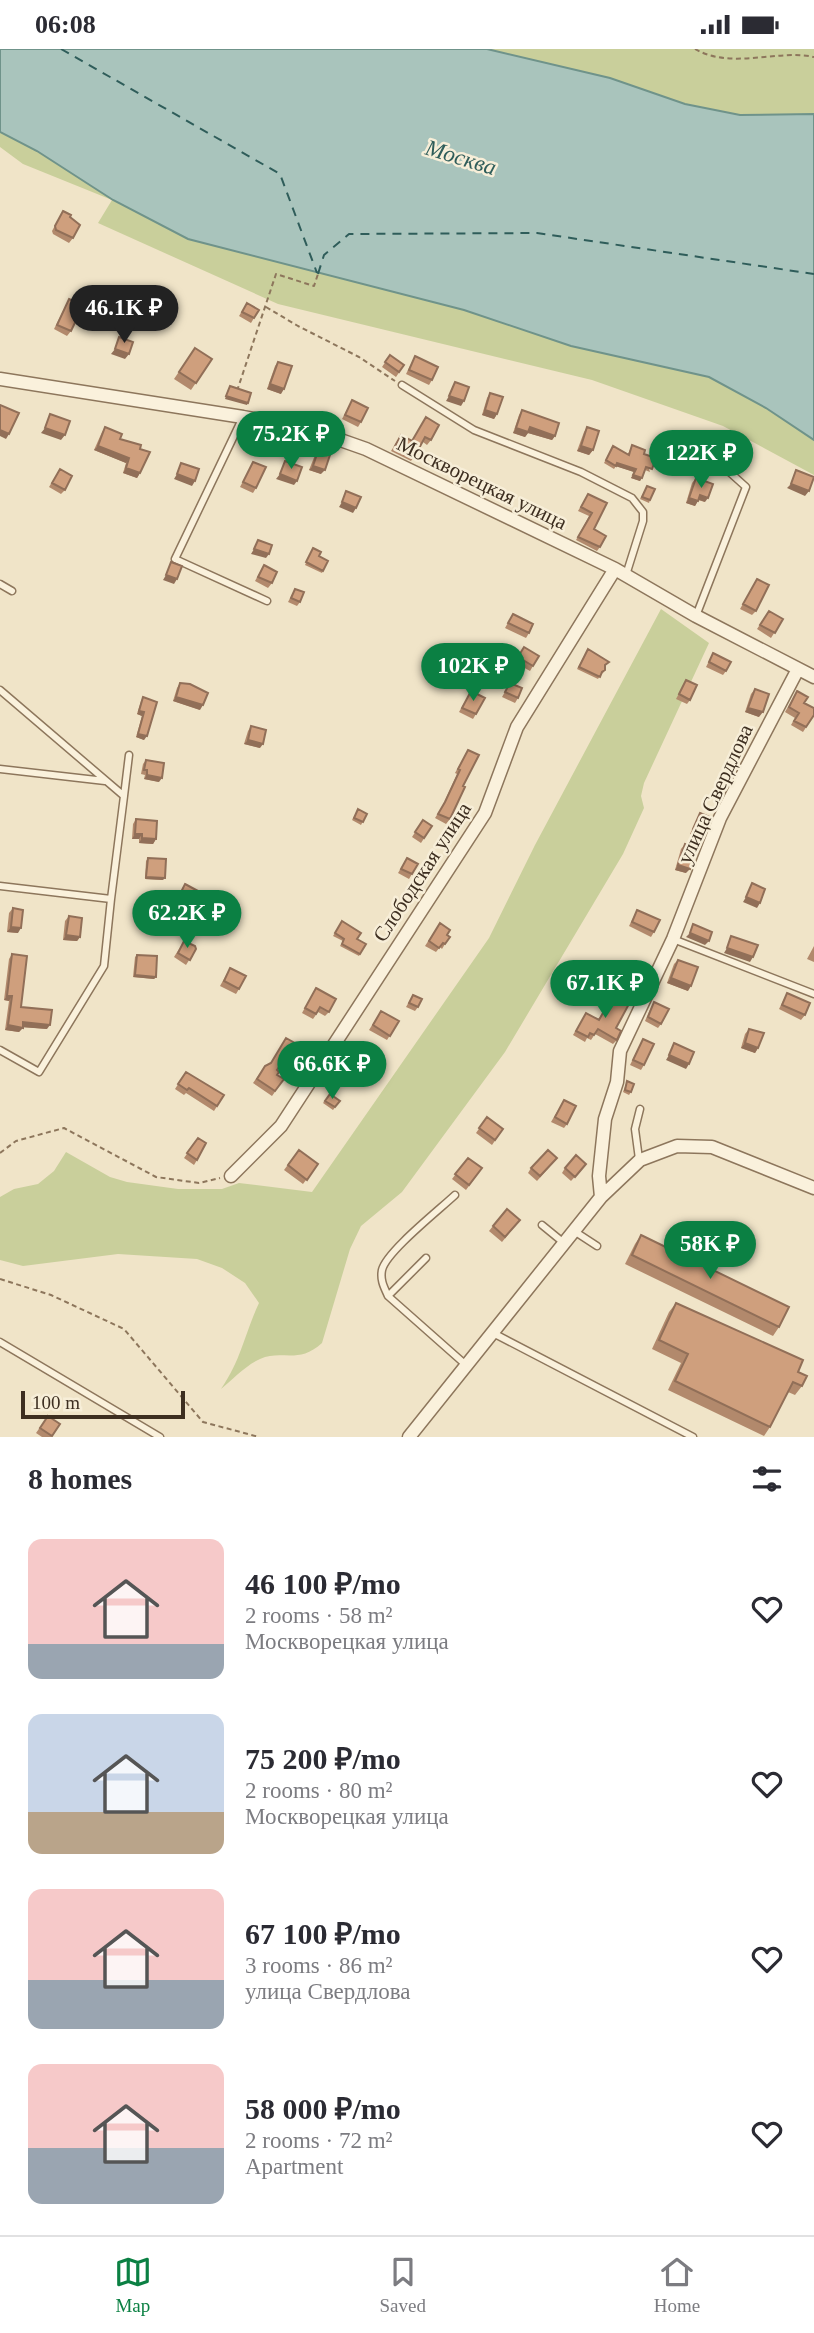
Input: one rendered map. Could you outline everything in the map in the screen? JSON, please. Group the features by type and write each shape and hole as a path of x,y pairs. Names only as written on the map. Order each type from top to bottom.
{"street":[{"name":"Москворецкая улица","path":"0,379 312,430 366,449 620,572 696,616 814,677"},
{"name":"Слободская улица","path":"231,1176 281,1126 485,813 517,727 620,572"},
{"name":"улица Свердлова","path":"601,1197 599,1176 605,1119 617,1082 620,1051 673,939 720,818 798,669"},
{"path":"409,1437 601,1197 639,1160 677,1146 712,1147 734,1153 814,1188"}],"lane":[{"path":"401,385 474,430 581,472 632,498 643,512 643,521 620,572"},
{"path":"243,417 175,559 267,601"},
{"path":"696,616 746,487 726,469"},
{"path":"0,584 12,591"},
{"path":"0,690 124,796"},
{"path":"0,1050 39,1072 104,966 129,755"},
{"path":"0,769 107,781"},
{"path":"0,886 111,899"},
{"path":"673,939 814,994"},
{"path":"639,1160 635,1129 640,1109"},
{"path":"455,1195 393,1252 382,1268 381,1282 388,1296 466,1365"},
{"path":"541,1225 564,1243"},
{"path":"574,1231 597,1246"},
{"path":"388,1296 426,1258"},
{"path":"492,1333 693,1437"},
{"path":"0,1342 160,1437"}],"path":[{"path":"695,49 707,56 760,57 789,52 814,57"},
{"path":"236,391 276,274 314,286 318,274"},
{"path":"265,306 349,352 401,385"},
{"path":"0,1153 16,1141 64,1128 156,1177 199,1183 231,1176"},
{"path":"0,1279 51,1295 124,1329 203,1422 259,1437"}],"green space":[{"path":"487,49 814,49 814,114 740,115 685,104 610,78"},
{"path":"0,132 37,151 113,200 188,239 464,310 571,346 709,377 766,408 814,440 814,475 723,426 592,380 278,304 98,223 112,200 23,164 0,147"},
{"path":"661,609 709,643 644,783 641,796 644,808 623,854 505,1052 402,1192 361,1226 350,1249 322,1343 313,1350 298,1355 276,1355 260,1359 221,1389 238,1357 259,1303 245,1283 222,1268 197,1259 118,1254 23,1266 0,1260 0,1197 14,1189 38,1184 54,1171 66,1152 110,1177 127,1182 178,1189 222,1189 239,1183 312,1192 489,938 535,845"}],"water":[{"name":"Москва","path":"0,49 487,49 610,78 685,104 740,115 814,114 814,440 766,408 709,377 571,346 464,310 188,239 113,200 37,151 0,132"}],"building":[{"path":"63,211 80,225 73,238 56,230 55,226"},
{"path":"69,299 83,306 71,331 57,325"},
{"path":"247,303 259,310 254,318 242,312"},
{"path":"119,337 133,342 129,354 115,349"},
{"path":"195,348 212,359 196,383 179,372"},
{"path":"390,355 404,365 399,372 385,362"},
{"path":"415,356 438,367 432,380 409,370"},
{"path":"278,362 292,366 284,389 270,384"},
{"path":"455,382 469,387 464,401 449,396"},
{"path":"230,386 251,393 248,403 226,396"},
{"path":"490,393 503,397 497,414 485,410"},
{"path":"352,400 368,408 361,422 345,415"},
{"path":"0,405 19,413 9,434 0,430"},
{"path":"522,410 559,423 555,436 530,427 528,432 516,428"},
{"path":"50,414 70,421 65,435 45,428"},
{"path":"426,417 439,425 431,440 425,437 415,456 395,446 401,435 412,441"},
{"path":"105,427 122,434 120,439 141,445 140,449 150,452 140,473 126,468 129,458 98,446"},
{"path":"587,427 599,431 593,450 581,446"},
{"path":"708,442 717,445 715,452 723,455 719,468 701,462"},
{"path":"632,445 645,450 644,454 656,458 652,469 646,467 642,478 633,475 636,469 617,463 616,466 606,460 613,446 629,455"},
{"path":"318,451 330,455 325,470 313,466"},
{"path":"285,461 302,467 297,481 280,474"},
{"path":"253,462 266,467 256,488 243,482"},
{"path":"181,463 199,469 195,481 177,474"},
{"path":"60,469 72,476 65,490 52,483"},
{"path":"796,470 814,477 809,491 791,484"},
{"path":"696,478 713,484 708,498 700,495 698,501 689,498"},
{"path":"647,486 655,489 650,500 642,497"},
{"path":"346,491 361,497 356,508 342,502"},
{"path":"588,494 607,503 594,529 606,536 600,547 578,537 592,513 581,507"},
{"path":"258,540 272,545 269,554 254,549"},
{"path":"313,548 321,552 319,556 328,561 323,571 306,562"},
{"path":"171,562 182,566 177,579 166,575"},
{"path":"264,565 277,572 272,583 258,577"},
{"path":"757,579 769,585 756,611 743,604"},
{"path":"295,589 304,592 300,602 291,598"},
{"path":"769,611 783,619 775,633 760,625"},
{"path":"513,614 533,624 529,633 508,623"},
{"path":"524,647 539,656 533,666 518,657"},
{"path":"588,649 609,662 600,677 579,667"},
{"path":"713,653 731,662 726,671 709,662"},
{"path":"686,680 697,685 690,700 679,694"},
{"path":"180,683 190,684 208,693 203,705 176,697"},
{"path":"510,683 522,688 518,698 505,692"},
{"path":"755,689 769,694 763,712 748,708"},
{"path":"471,691 485,698 476,714 462,708"},
{"path":"797,691 808,697 804,703 814,708 814,715 806,727 794,721 799,713 789,707"},
{"path":"143,697 157,702 147,736 138,734 144,712 139,711"},
{"path":"251,726 266,730 263,744 248,740"},
{"path":"468,750 479,755 450,819 438,814"},
{"path":"146,760 164,763 162,778 147,775 147,770 144,770"},
{"path":"358,809 367,814 363,822 354,818"},
{"path":"700,813 712,818 705,834 693,829"},
{"path":"136,819 157,821 156,839 142,838 142,834 135,834"},
{"path":"423,820 432,826 424,838 415,832"},
{"path":"685,844 696,848 690,869 678,865"},
{"path":"148,858 166,859 165,878 146,877"},
{"path":"407,858 418,864 412,874 401,869"},
{"path":"752,883 765,889 760,903 746,897"},
{"path":"185,884 198,891 190,905 178,898"},
{"path":"13,908 23,910 21,928 11,927"},
{"path":"637,910 660,920 654,932 632,922"},
{"path":"69,916 82,918 80,937 66,935"},
{"path":"342,921 361,933 357,939 366,944 360,954 342,944 344,939 335,933"},
{"path":"440,923 450,930 447,935 450,937 439,948 429,941"},
{"path":"693,924 712,932 709,941 690,933"},
{"path":"731,936 758,945 753,957 727,948"},
{"path":"184,941 196,949 190,960 178,953"},
{"path":"12,954 27,956 21,1007 52,1010 50,1025 23,1022 23,1028 8,1025 12,996 7,996"},
{"path":"137,955 157,956 156,977 135,975"},
{"path":"678,960 698,967 691,986 671,978"},
{"path":"230,968 246,976 239,989 224,981"},
{"path":"316,988 336,999 329,1012 320,1007 316,1014 305,1008"},
{"path":"787,993 810,1003 805,1015 782,1005"},
{"path":"413,995 422,999 418,1007 409,1003"},
{"path":"613,995 629,1004 616,1028 621,1031 617,1040 598,1029 594,1035 590,1033 588,1037 576,1031 586,1013 599,1020"},
{"path":"654,1002 669,1009 661,1024 648,1017"},
{"path":"381,1011 399,1021 390,1036 373,1025"},
{"path":"749,1029 764,1033 758,1048 745,1043"},
{"path":"286,1038 295,1043 292,1048 300,1053 295,1061 287,1056 277,1070 277,1075 284,1079 275,1091 257,1079 265,1066 271,1063"},
{"path":"643,1039 654,1044 644,1065 633,1060"},
{"path":"674,1043 694,1052 689,1064 669,1055"},
{"path":"186,1072 224,1095 217,1106 178,1084"},
{"path":"627,1081 634,1084 631,1092 625,1090"},
{"path":"330,1094 340,1101 335,1107 325,1101"},
{"path":"564,1100 576,1106 567,1124 555,1117"},
{"path":"487,1117 503,1129 495,1140 479,1128"},
{"path":"198,1138 206,1143 197,1160 187,1153"},
{"path":"299,1150 318,1164 307,1180 288,1165"},
{"path":"548,1150 557,1158 540,1176 531,1168"},
{"path":"576,1155 586,1164 575,1177 565,1168"},
{"path":"468,1158 482,1168 469,1185 455,1174"},
{"path":"507,1209 520,1220 505,1237 493,1226"},
{"path":"641,1235 789,1307 779,1327 632,1255"},
{"path":"676,1303 803,1360 798,1372 807,1376 802,1386 793,1382 770,1427 675,1381 688,1354 659,1340"},
{"path":"48,1416 60,1424 52,1436 40,1428"}],"ferry route":[{"path":"61,49 280,174 317,273"},
{"path":"318,274 324,255 349,234 537,233 814,274"}]}
